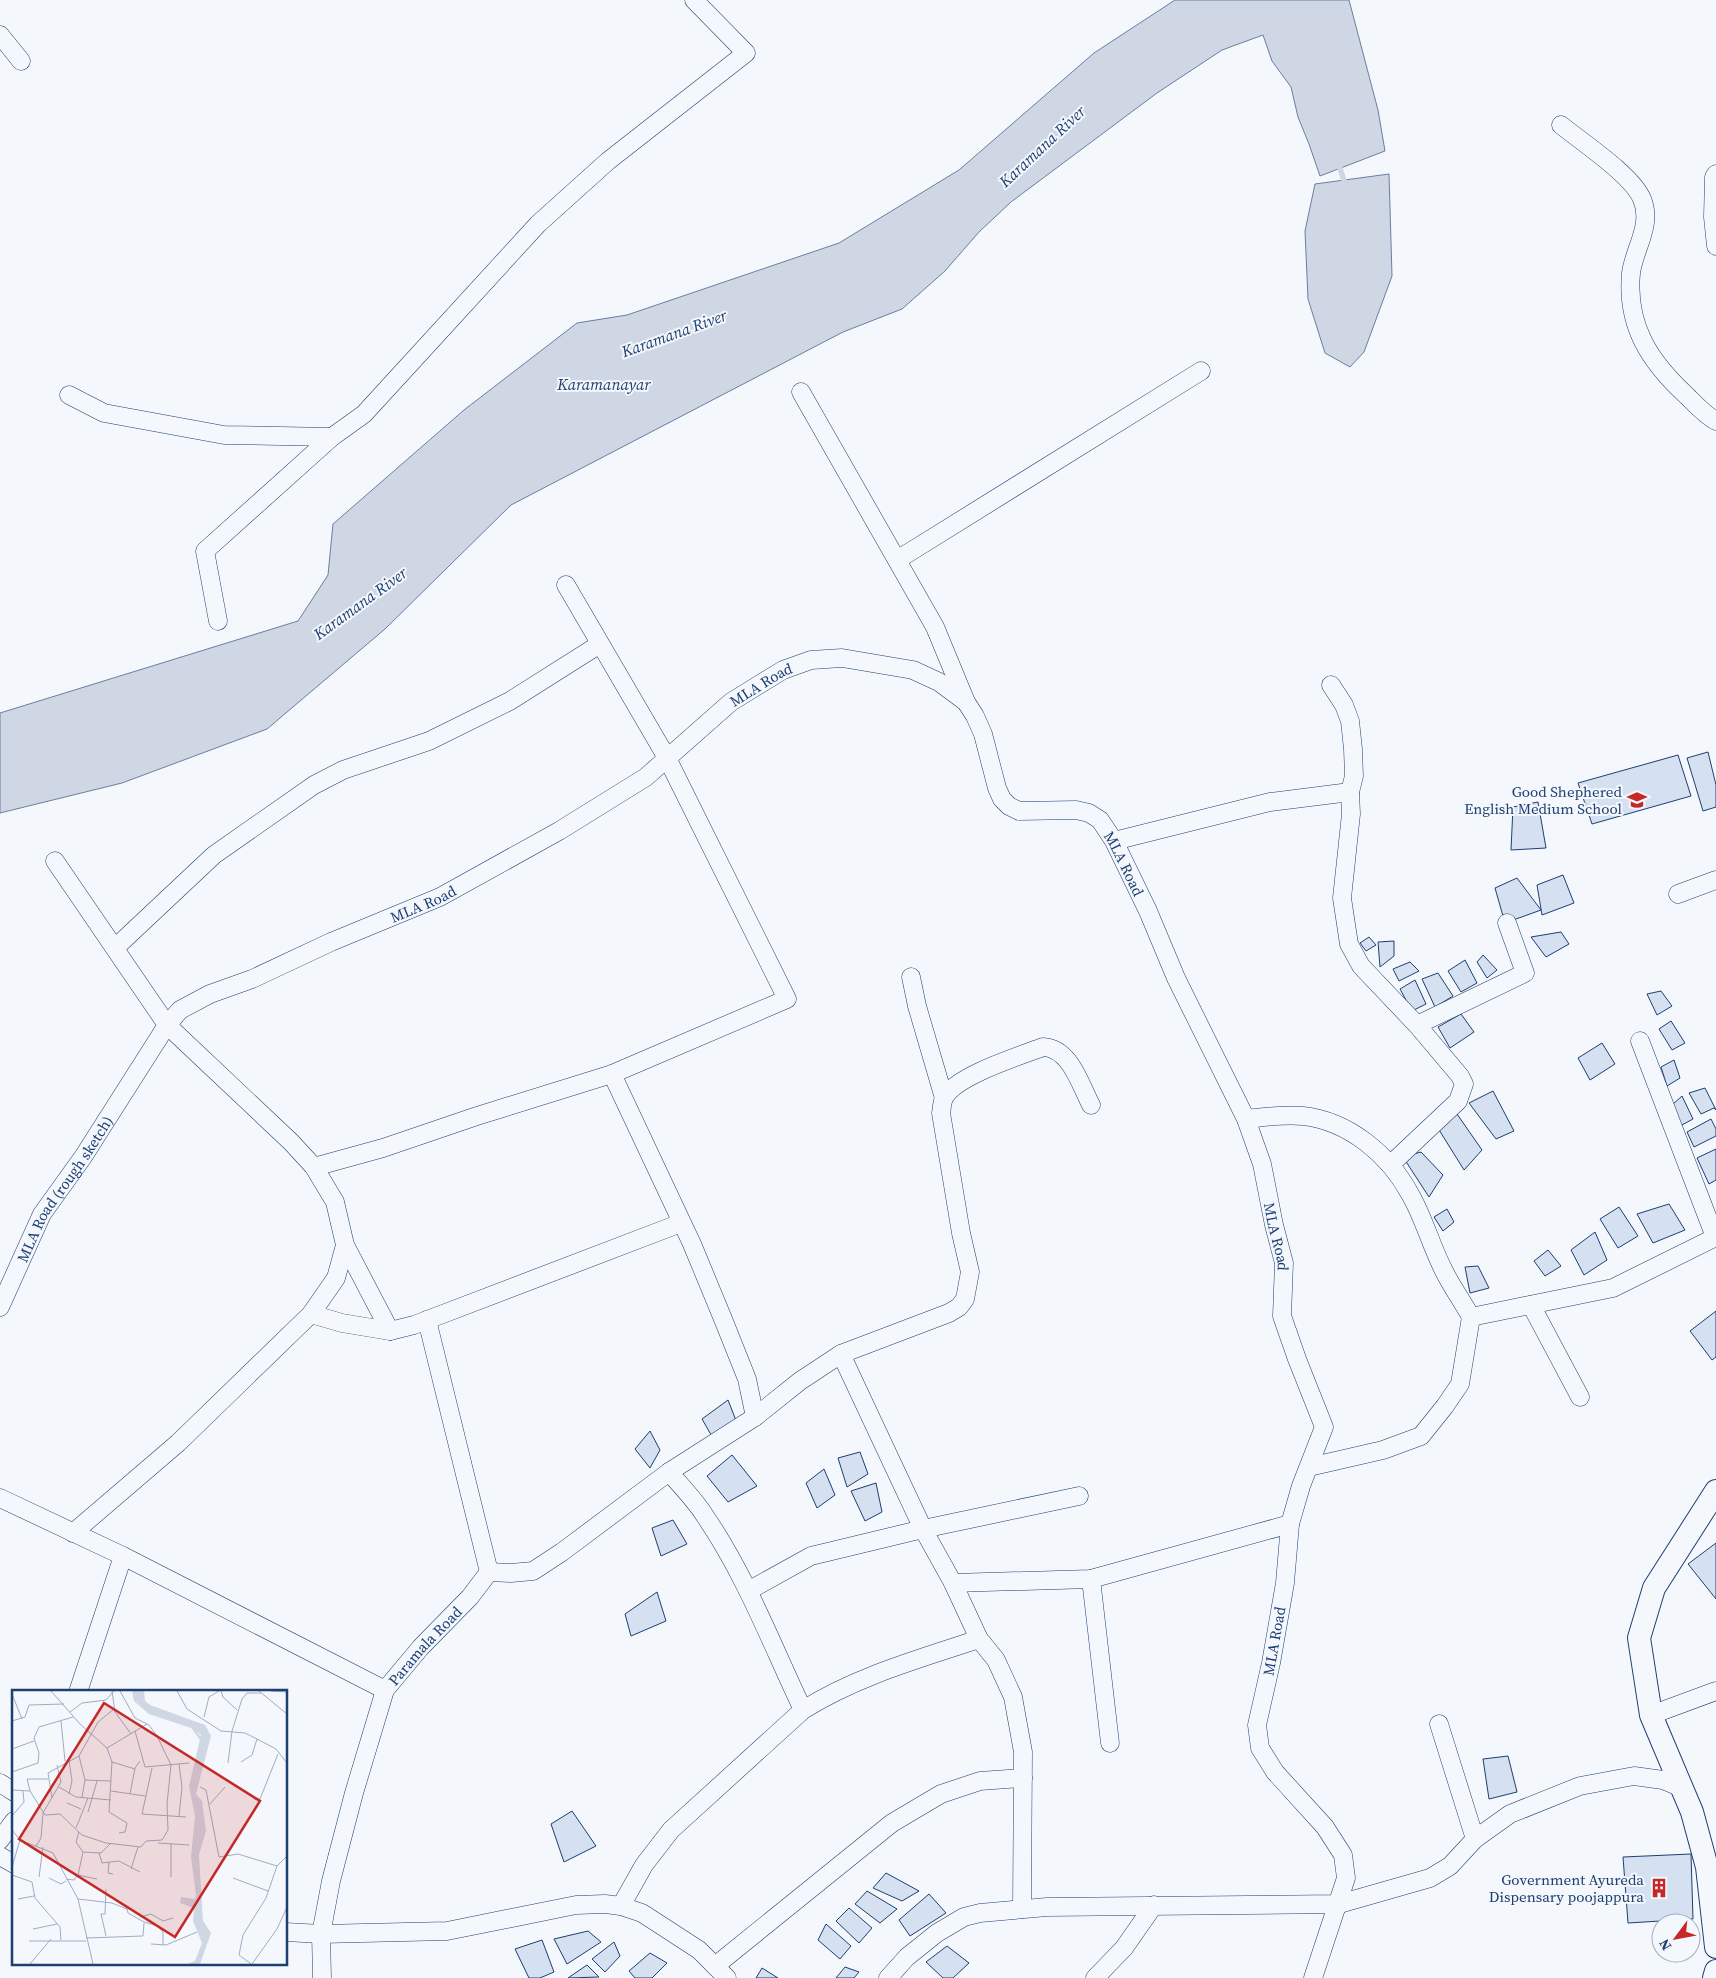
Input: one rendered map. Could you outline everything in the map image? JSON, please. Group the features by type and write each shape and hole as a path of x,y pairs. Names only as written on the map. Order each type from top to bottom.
{"street":[{"path":"218,621 206,551 332,437 364,414 538,224 608,160 746,53 694,0"},
{"path":"0,35 21,60"},
{"path":"1561,125 1632,182 1643,200 1645,219 1643,234 1631,272 1631,303 1634,322 1645,345 1664,375 1716,421"},
{"path":"1716,174 1714,177 1712,217 1716,246"},
{"path":"897,560 1201,371"},
{"path":"801,392 935,627 966,702"},
{"path":"69,395 104,413 224,435 332,437"},
{"path":"314,1168 612,1074 787,998 667,758 566,585"},
{"path":"115,948 214,855 314,785 343,770 429,741 510,701 600,644"},
{"name":"MLA Road","path":"118,1100 167,1025 180,1010 210,994 252,979 331,942 440,897 559,831 646,777 731,702 783,670 811,660 842,658 913,670 938,682 966,702 983,734 997,788 1002,799 1009,806 1019,811 1076,810 1089,812 1100,820 1114,841 1148,911 1176,978 1246,1119 1262,1164 1274,1225 1284,1263 1282,1316 1324,1427 1301,1486 1290,1524 1282,1600 1258,1725 1260,1748 1275,1772 1325,1827 1344,1855 1346,1878 1313,1978"},
{"path":"1331,685 1344,705 1350,721 1353,749 1354,776 1350,792 1351,814 1342,898 1349,944 1361,966 1416,1025 1460,1076 1464,1084 1458,1101 1390,1165"},
{"path":"1114,841 1270,802 1350,792"},
{"path":"55,861 167,1025 291,1142 314,1168 335,1202 345,1245 390,1331"},
{"path":"1678,894 1716,880"},
{"path":"1416,1025 1526,973 1506,923"},
{"path":"427,1320 489,1572 510,1573 533,1571 562,1552 669,1472 755,1417 800,1381 841,1354 949,1313 959,1307 965,1299 970,1272 961,1233 941,1113 944,1098 911,977"},
{"path":"1471,1317 1613,1288 1715,1237 1640,1041"},
{"path":"944,1098 953,1087 974,1074 1043,1047 1058,1051 1069,1062 1091,1105"},
{"path":"612,1074 723,1319 747,1379 755,1417"},
{"name":"MLA Road (rough sketch)","path":"0,1307 42,1214 83,1157 118,1100"},
{"path":"1246,1119 1303,1116 1326,1120 1351,1131 1381,1154 1411,1194 1443,1270 1471,1317 1460,1384 1421,1436 1383,1450 1309,1467"},
{"path":"311,1314 342,1323 390,1331 427,1320 681,1223"},
{"path":"73,1533 178,1443 311,1314 336,1278 345,1245"},
{"path":"1531,1306 1580,1397"},
{"path":"841,1354 923,1529 953,1583 979,1639 996,1660 1013,1697 1023,1752 1022,1909"},
{"path":"669,1472 705,1515 748,1591 803,1710"},
{"path":"1716,1491 1654,1588 1639,1638 1651,1714 1692,1812 1707,1867 1716,1946"},
{"path":"748,1591 811,1556 923,1529 1078,1496"},
{"path":"0,1498 123,1556 385,1690"},
{"path":"953,1583 1091,1579 1290,1524"},
{"path":"79,1690 123,1556"},
{"name":"Paramala Road","path":"322,1978 321,1934 332,1881 354,1793 385,1690 421,1647 470,1596 489,1572"},
{"path":"1091,1579 1110,1743"},
{"path":"621,1906 644,1865 671,1830 803,1710 823,1698 876,1674 979,1639"},
{"path":"1651,1714 1716,1691"},
{"path":"1439,1724 1475,1839"},
{"path":"888,1978 907,1957 937,1933 964,1917 980,1913 1022,1909 1154,1904 1338,1904 1430,1878 1450,1866 1475,1839 1510,1814 1580,1786 1634,1776 1663,1780 1682,1788"},
{"path":"288,1932 321,1934 447,1931 576,1905 605,1904 621,1906 642,1913 699,1950 721,1972 892,1823 941,1794 964,1786 980,1781 1023,1778"},
{"path":"0,1783 12,1791"},
{"path":"0,1840 12,1824"},
{"path":"0,1856 12,1863"},
{"path":"1095,1978 1124,1948 1154,1904"},
{"path":"1714,1978 1716,1971"}],"water":[{"name":"Karamanayar","path":"1175,0 1349,0 1378,110 1385,151 1320,176 1298,117 1291,87 1272,61 1263,35 1222,50 1157,93 1011,202 979,232 945,271 902,309 843,332 511,505 385,629 267,729 122,783 0,813 0,713 298,621 328,575 333,524 464,410 577,323 627,315 839,243 959,170 1094,53"},
{"path":"1389,174 1392,276 1364,352 1350,367 1325,353 1308,299 1305,231 1315,184"}],"building":[{"path":"1708,752 1716,785 1716,807 1703,811 1687,758"},
{"path":"1678,755 1691,796 1592,824 1578,783"},
{"path":"1538,802 1546,848 1511,850 1513,807"},
{"path":"1563,875 1574,903 1542,915 1537,885"},
{"path":"1517,878 1541,910 1505,923 1495,888"},
{"path":"1561,932 1569,944 1546,957 1531,937"},
{"path":"1369,937 1376,945 1366,951 1360,943"},
{"path":"1394,941 1394,956 1380,967 1378,942"},
{"path":"1483,955 1497,970 1487,978 1477,962"},
{"path":"1465,960 1477,983 1461,992 1448,971"},
{"path":"1410,962 1419,971 1399,981 1393,969"},
{"path":"1438,973 1453,996 1435,1007 1422,979"},
{"path":"1415,980 1426,1004 1412,1011 1400,989"},
{"path":"1661,991 1672,1006 1657,1015 1647,994"},
{"path":"1461,1014 1474,1032 1450,1048 1438,1027"},
{"path":"1671,1021 1685,1043 1672,1050 1659,1029"},
{"path":"1602,1043 1615,1064 1590,1080 1578,1058"},
{"path":"1674,1060 1680,1078 1667,1086 1661,1067"},
{"path":"1705,1088 1716,1110 1714,1108 1701,1114 1689,1093"},
{"path":"1493,1091 1514,1131 1496,1139 1469,1103"},
{"path":"1682,1096 1693,1119 1680,1126 1671,1106"},
{"path":"1457,1114 1482,1150 1464,1170 1436,1125"},
{"path":"1711,1119 1716,1129 1716,1136 1694,1147 1687,1132"},
{"path":"1716,1149 1716,1180 1709,1184 1697,1158"},
{"path":"1421,1152 1443,1175 1429,1197 1403,1157"},
{"path":"1669,1204 1685,1230 1653,1243 1637,1214"},
{"path":"1619,1207 1638,1236 1618,1248 1600,1219"},
{"path":"1447,1209 1454,1222 1443,1231 1434,1217"},
{"path":"1595,1232 1607,1260 1584,1275 1571,1250"},
{"path":"1548,1250 1561,1266 1545,1276 1534,1261"},
{"path":"1478,1266 1489,1288 1470,1293 1465,1267"},
{"path":"1716,1311 1716,1357 1712,1360 1690,1331"},
{"path":"728,1400 737,1423 714,1440 702,1419"},
{"path":"650,1431 660,1450 650,1468 635,1449"},
{"path":"860,1452 868,1474 847,1487 838,1458"},
{"path":"732,1455 757,1486 728,1502 707,1476"},
{"path":"824,1469 835,1495 817,1508 806,1483"},
{"path":"876,1483 882,1512 865,1521 851,1491"},
{"path":"673,1520 687,1544 661,1556 652,1528"},
{"path":"1716,1543 1716,1599 1688,1564"},
{"path":"657,1592 666,1621 631,1636 625,1614"},
{"path":"1508,1756 1517,1792 1489,1799 1483,1759"},
{"path":"572,1811 596,1846 564,1862 551,1824"},
{"name":"Government Ayureda Dispensary poojappura","path":"1691,1854 1693,1913 1651,1913 1651,1922 1628,1923 1623,1857"},
{"path":"886,1873 919,1891 902,1901 873,1888"},
{"path":"867,1891 897,1909 880,1923 855,1904"},
{"path":"929,1894 946,1913 910,1936 899,1920"},
{"path":"849,1908 872,1928 859,1943 836,1921"},
{"path":"826,1924 851,1946 840,1959 818,1940"},
{"path":"588,1931 601,1942 567,1964 554,1939"},
{"path":"542,1940 554,1972 540,1978 529,1978 515,1949"},
{"path":"614,1942 620,1956 605,1972 592,1959"},
{"path":"947,1946 969,1963 953,1978 943,1978 926,1962"},
{"path":"650,1953 667,1963 652,1978 635,1978 629,1971"},
{"path":"587,1965 599,1977 568,1978"},
{"path":"845,1967 859,1972 854,1978 836,1978"},
{"path":"762,1968 778,1978 756,1978"}],"waterway":[{"path":"1338,162 1346,187"}],"place":[{"name":"Good Shephered English Medium School","path":"1637,800"},
{"name":"Government Ayureda Dispensary poojappura","path":"1659,1888"}],"water label":[{"name":"Karamana River","path":"1042,146"},
{"name":"Karamana River","path":"674,333"},
{"name":"Karamana River","path":"360,603"}]}
